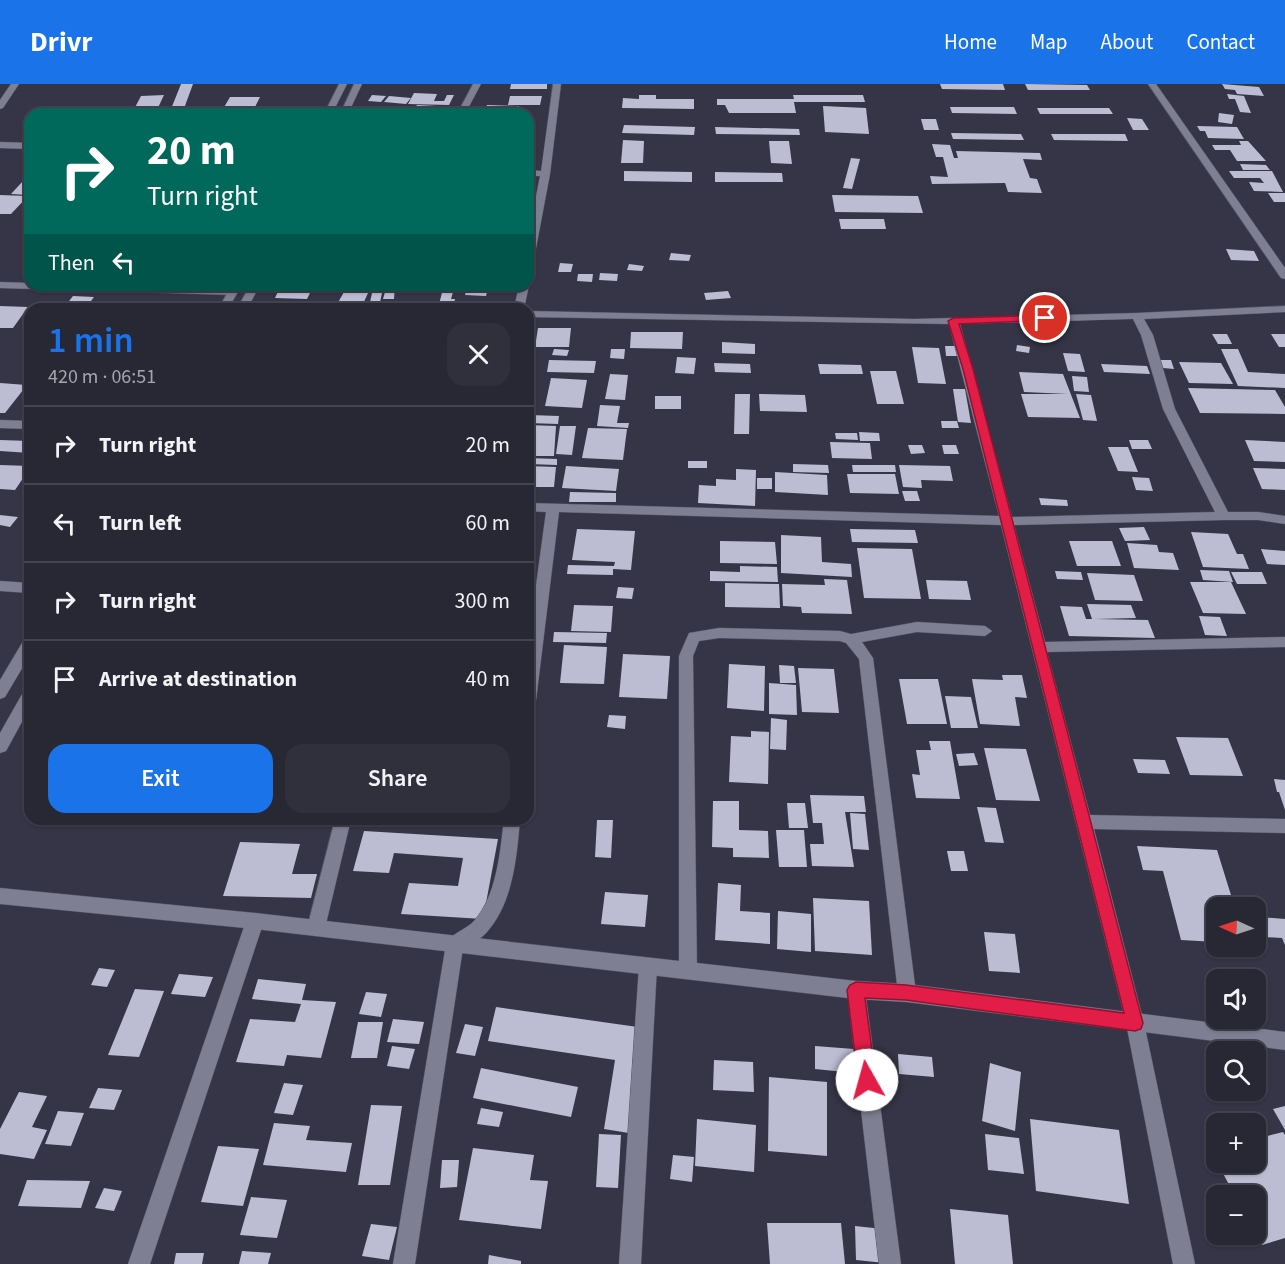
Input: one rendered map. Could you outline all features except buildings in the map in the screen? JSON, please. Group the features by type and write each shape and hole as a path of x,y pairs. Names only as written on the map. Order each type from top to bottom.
{"street":[{"path":"0,106 15,84"},
{"path":"331,108 343,84"},
{"path":"347,108 358,84"},
{"path":"464,108 477,84"},
{"path":"534,229 545,174 557,84"},
{"path":"1152,84 1285,276"},
{"path":"0,145 24,146"},
{"path":"534,173 545,174"},
{"path":"0,285 24,285"},
{"path":"534,314 953,321 1285,309"},
{"path":"1137,316 1147,334 1169,409 1224,516"},
{"path":"953,321 962,347 1135,1023 1184,1264"},
{"path":"0,424 24,425"},
{"path":"534,507 1007,521 1224,516 1258,516 1285,520"},
{"path":"534,654 553,508"},
{"path":"0,586 24,588"},
{"path":"688,970 686,656 694,637 719,633 840,636 851,639 917,627 985,631"},
{"path":"851,639 866,658 906,993"},
{"path":"1039,647 1285,642"},
{"path":"0,693 24,652"},
{"path":"0,747 24,704"},
{"path":"1083,822 1285,826"},
{"path":"316,928 342,825"},
{"path":"404,1264 455,944 482,926 495,903 508,850 511,825"},
{"path":"0,896 255,921 856,990 906,993 1285,1041"},
{"path":"139,1264 255,921"},
{"path":"630,1264 648,966"},
{"path":"856,990 890,1264"}],"route":[{"path":"867,1080 856,990 906,993 1135,1023 968,369 953,321 1045,318"}]}
